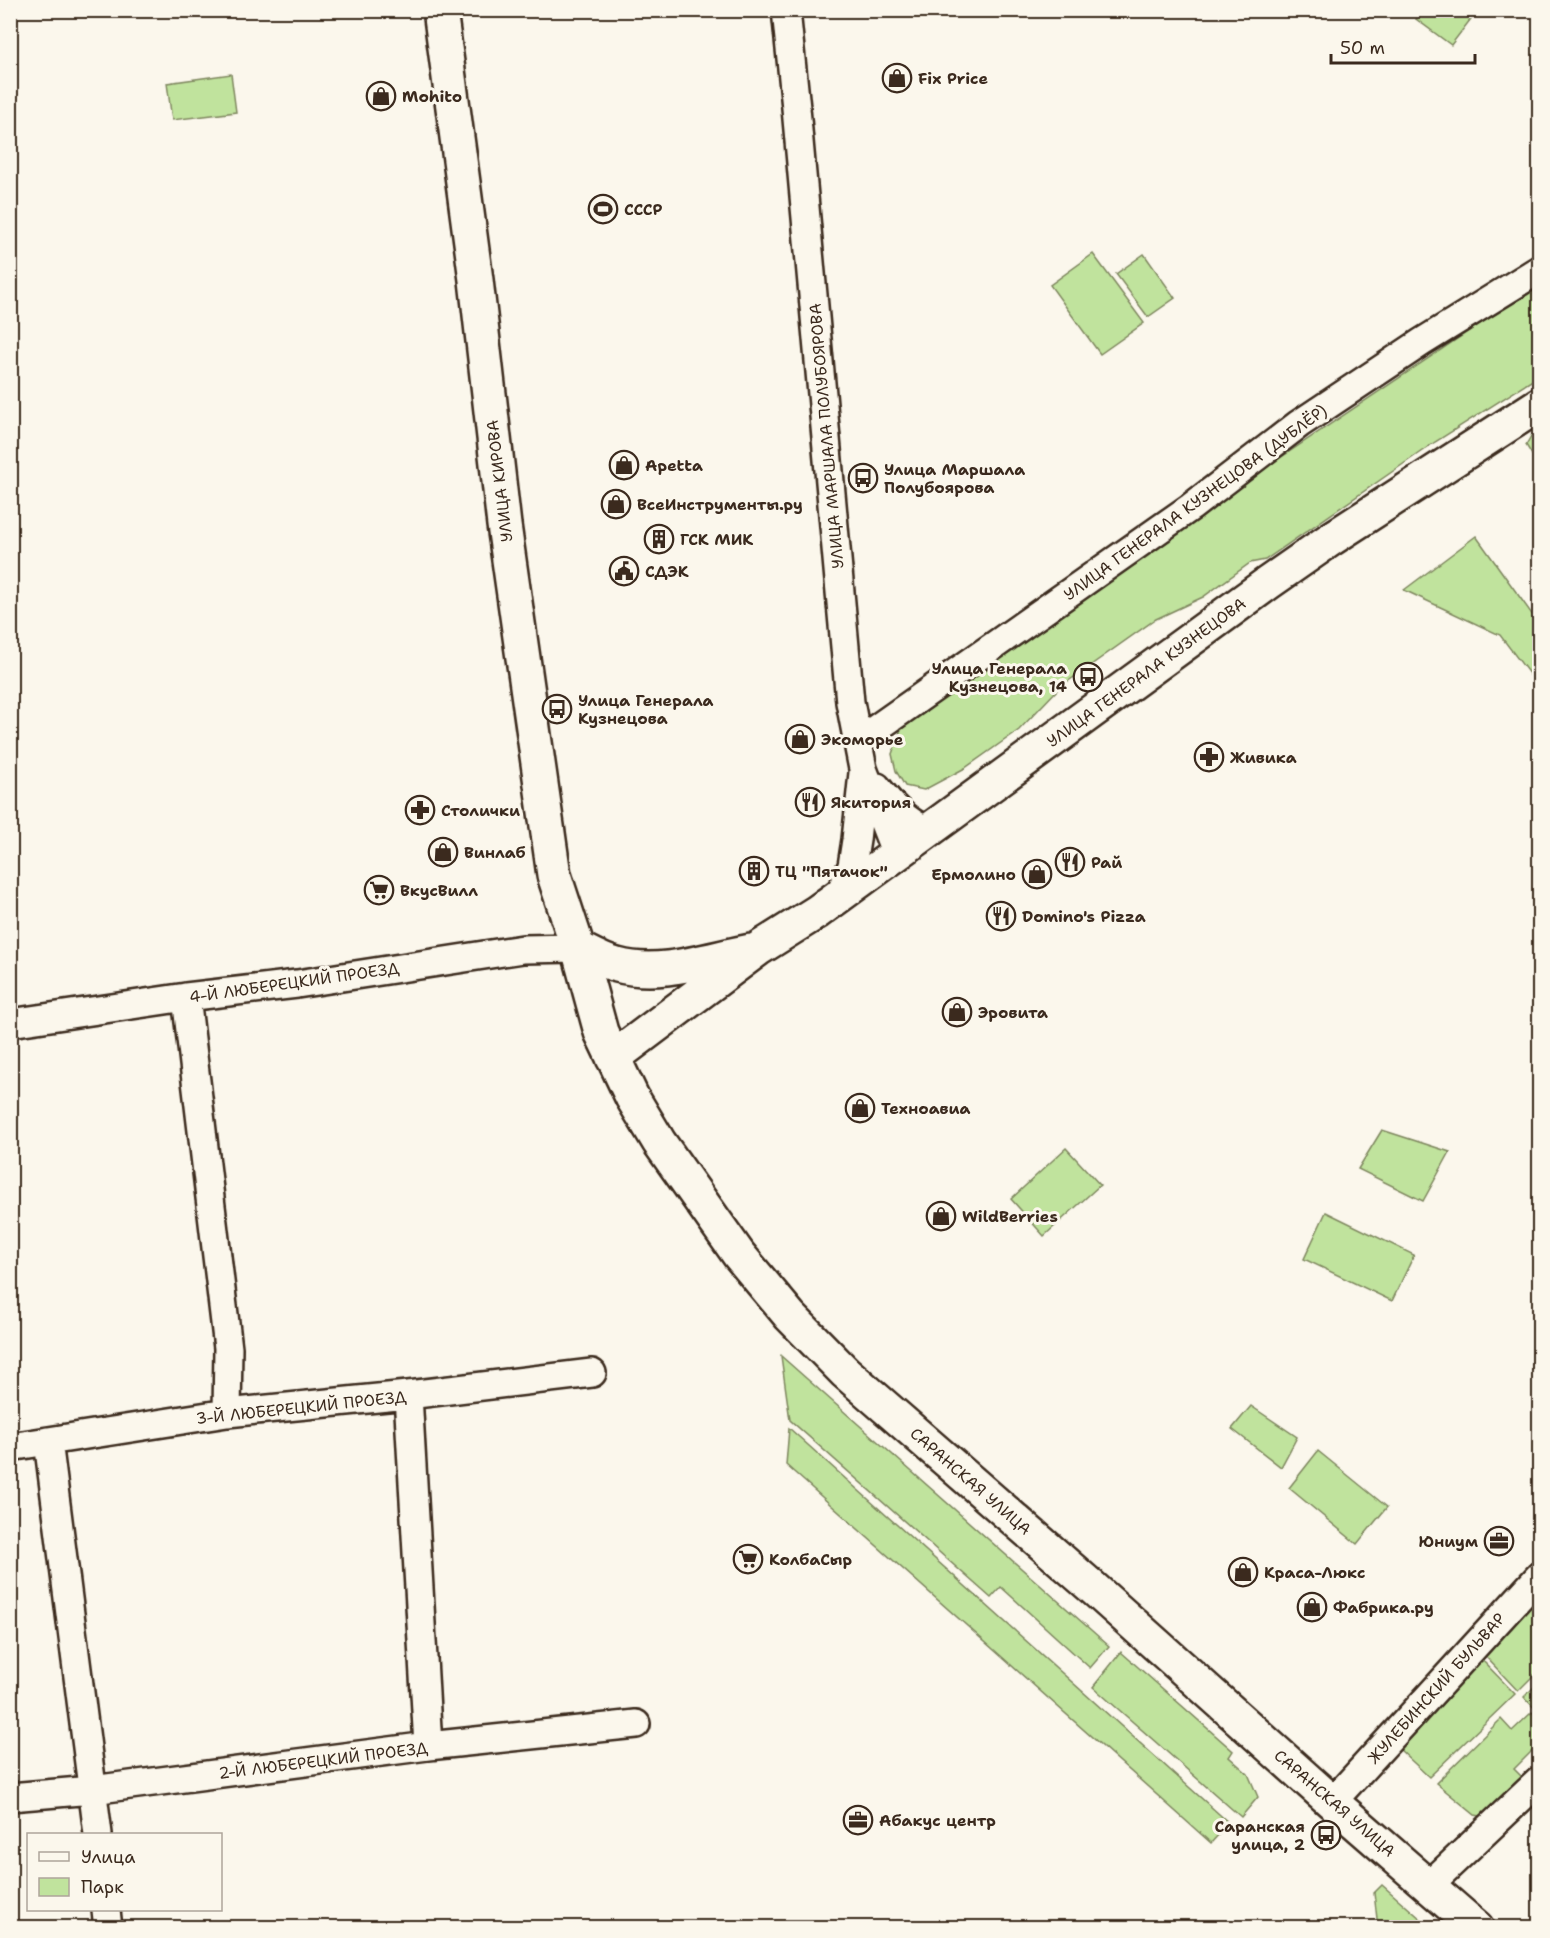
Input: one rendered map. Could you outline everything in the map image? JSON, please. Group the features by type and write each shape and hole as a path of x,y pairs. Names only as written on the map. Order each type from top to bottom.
{"main road":[{"name":"УЛИЦА КИРОВА","path":"440,10 476,280 504,525 554,875 578,948"},
{"name":"УЛИЦА ГЕНЕРАЛА КУЗНЕЦОВА","path":"613,1058 758,949 817,912 1331,539 1539,404"},
{"name":"УЛИЦА ГЕНЕРАЛА КУЗНЕЦОВА","path":"578,948 617,965 641,968 667,968 758,949"},
{"name":"САРАНСКАЯ УЛИЦА","path":"578,948 601,1032 632,1097 665,1150 739,1255 808,1336 845,1372 1477,1928"}],"street":[{"name":"УЛИЦА МАРШАЛА ПОЛУБОЯРОВА","path":"786,10 850,702 863,769 896,854"},
{"name":"УЛИЦА ГЕНЕРАЛА КУЗНЕЦОВА (ДУБЛЁР)","path":"857,742 1182,513 1299,424 1422,342 1539,269"},
{"path":"863,769 897,812 928,831"},
{"path":"839,895 852,866 863,769"},
{"name":"4-Й ЛЮБЕРЕЦКИЙ ПРОЕЗД","path":"10,1023 186,997 297,984 523,949 578,948"},
{"path":"186,997 228,1348 227,1413"},
{"name":"3-Й ЛЮБЕРЕЦКИЙ ПРОЕЗД","path":"10,1447 227,1413 408,1395 592,1373"},
{"path":"408,1395 428,1746"},
{"path":"48,1442 98,1833"},
{"name":"ЖУЛЕБИНСКИЙ БУЛЬВАР","path":"1332,1802 1539,1575"},
{"name":"2-Й ЛЮБЕРЕЦКИЙ ПРОЕЗД","path":"10,1797 92,1790 428,1746 636,1724"},
{"path":"1429,1885 1539,1780"},
{"path":"106,1911 108,1928"}],"green space":[{"path":"1422,11 1477,11 1451,45 1416,19"},
{"path":"231,74 236,112 172,120 167,83"},
{"path":"1093,254 1144,323 1100,354 1050,285"},
{"path":"1144,254 1175,298 1148,317 1116,274"},
{"path":"1539,287 1539,376 1435,442 1265,560 1250,563 1203,597 1156,619 1060,687 1019,730 965,768 924,790 905,786 896,771 892,754 901,729 990,662 1219,499 1487,319"},
{"path":"1539,431 1539,466 1526,445 1531,436"},
{"path":"1476,536 1539,624 1539,687 1500,635 1404,590"},
{"path":"1382,1130 1450,1152 1423,1201 1358,1169"},
{"path":"1066,1148 1100,1185 1044,1236 1011,1199"},
{"path":"1326,1212 1414,1255 1392,1301 1304,1259"},
{"path":"781,1356 1109,1646 1090,1668 1001,1587 991,1598 790,1420"},
{"path":"1251,1406 1297,1437 1281,1467 1232,1429"},
{"path":"789,1428 1229,1823 1211,1843 786,1465"},
{"path":"1318,1451 1387,1507 1357,1544 1289,1488"},
{"path":"1539,1597 1539,1670 1518,1691 1485,1656"},
{"path":"1121,1652 1233,1751 1229,1757 1248,1774 1258,1797 1241,1817 1093,1687"},
{"path":"1482,1660 1515,1694 1429,1777 1399,1749"},
{"path":"1539,1682 1539,1713 1524,1697"},
{"path":"1532,1712 1539,1719 1539,1744 1514,1769 1525,1780 1485,1817 1475,1815 1436,1783 1501,1719 1512,1731"},
{"path":"1382,1885 1430,1927 1378,1927 1374,1893"}],"place":[{"name":"Fix Price","path":"897,78"},
{"name":"Mohito","path":"381,96"},
{"name":"СССР","path":"603,209"},
{"name":"Apetta","path":"624,465"},
{"name":"Улица Маршала Полубоярова","path":"863,478"},
{"name":"ВсеИнструменты.ру","path":"616,504"},
{"name":"ГСК МИК","path":"659,539"},
{"name":"СДЭК","path":"624,571"},
{"name":"Улица Генерала Кузнецова, 14","path":"1088,677"},
{"name":"Улица Генерала Кузнецова","path":"557,709"},
{"name":"Экоморье","path":"800,739"},
{"name":"Живика","path":"1209,757"},
{"name":"Якитория","path":"810,802"},
{"name":"Столички","path":"420,810"},
{"name":"Винлаб","path":"443,852"},
{"name":"Рай","path":"1070,862"},
{"name":"ТЦ \"Пятачок\"","path":"754,871"},
{"name":"Ермолино","path":"1037,874"},
{"name":"ВкусВилл","path":"379,890"},
{"name":"Domino's Pizza","path":"1001,916"},
{"name":"Эровита","path":"957,1012"},
{"name":"Техноавиа","path":"860,1108"},
{"name":"WildBerries","path":"941,1216"},
{"name":"Юниум","path":"1499,1541"},
{"name":"КолбаСыр","path":"748,1559"},
{"name":"Краса-Люкс","path":"1243,1572"},
{"name":"Фабрика.ру","path":"1312,1607"},
{"name":"Абакус центр","path":"858,1820"},
{"name":"Саранская улица, 2","path":"1326,1835"}]}
